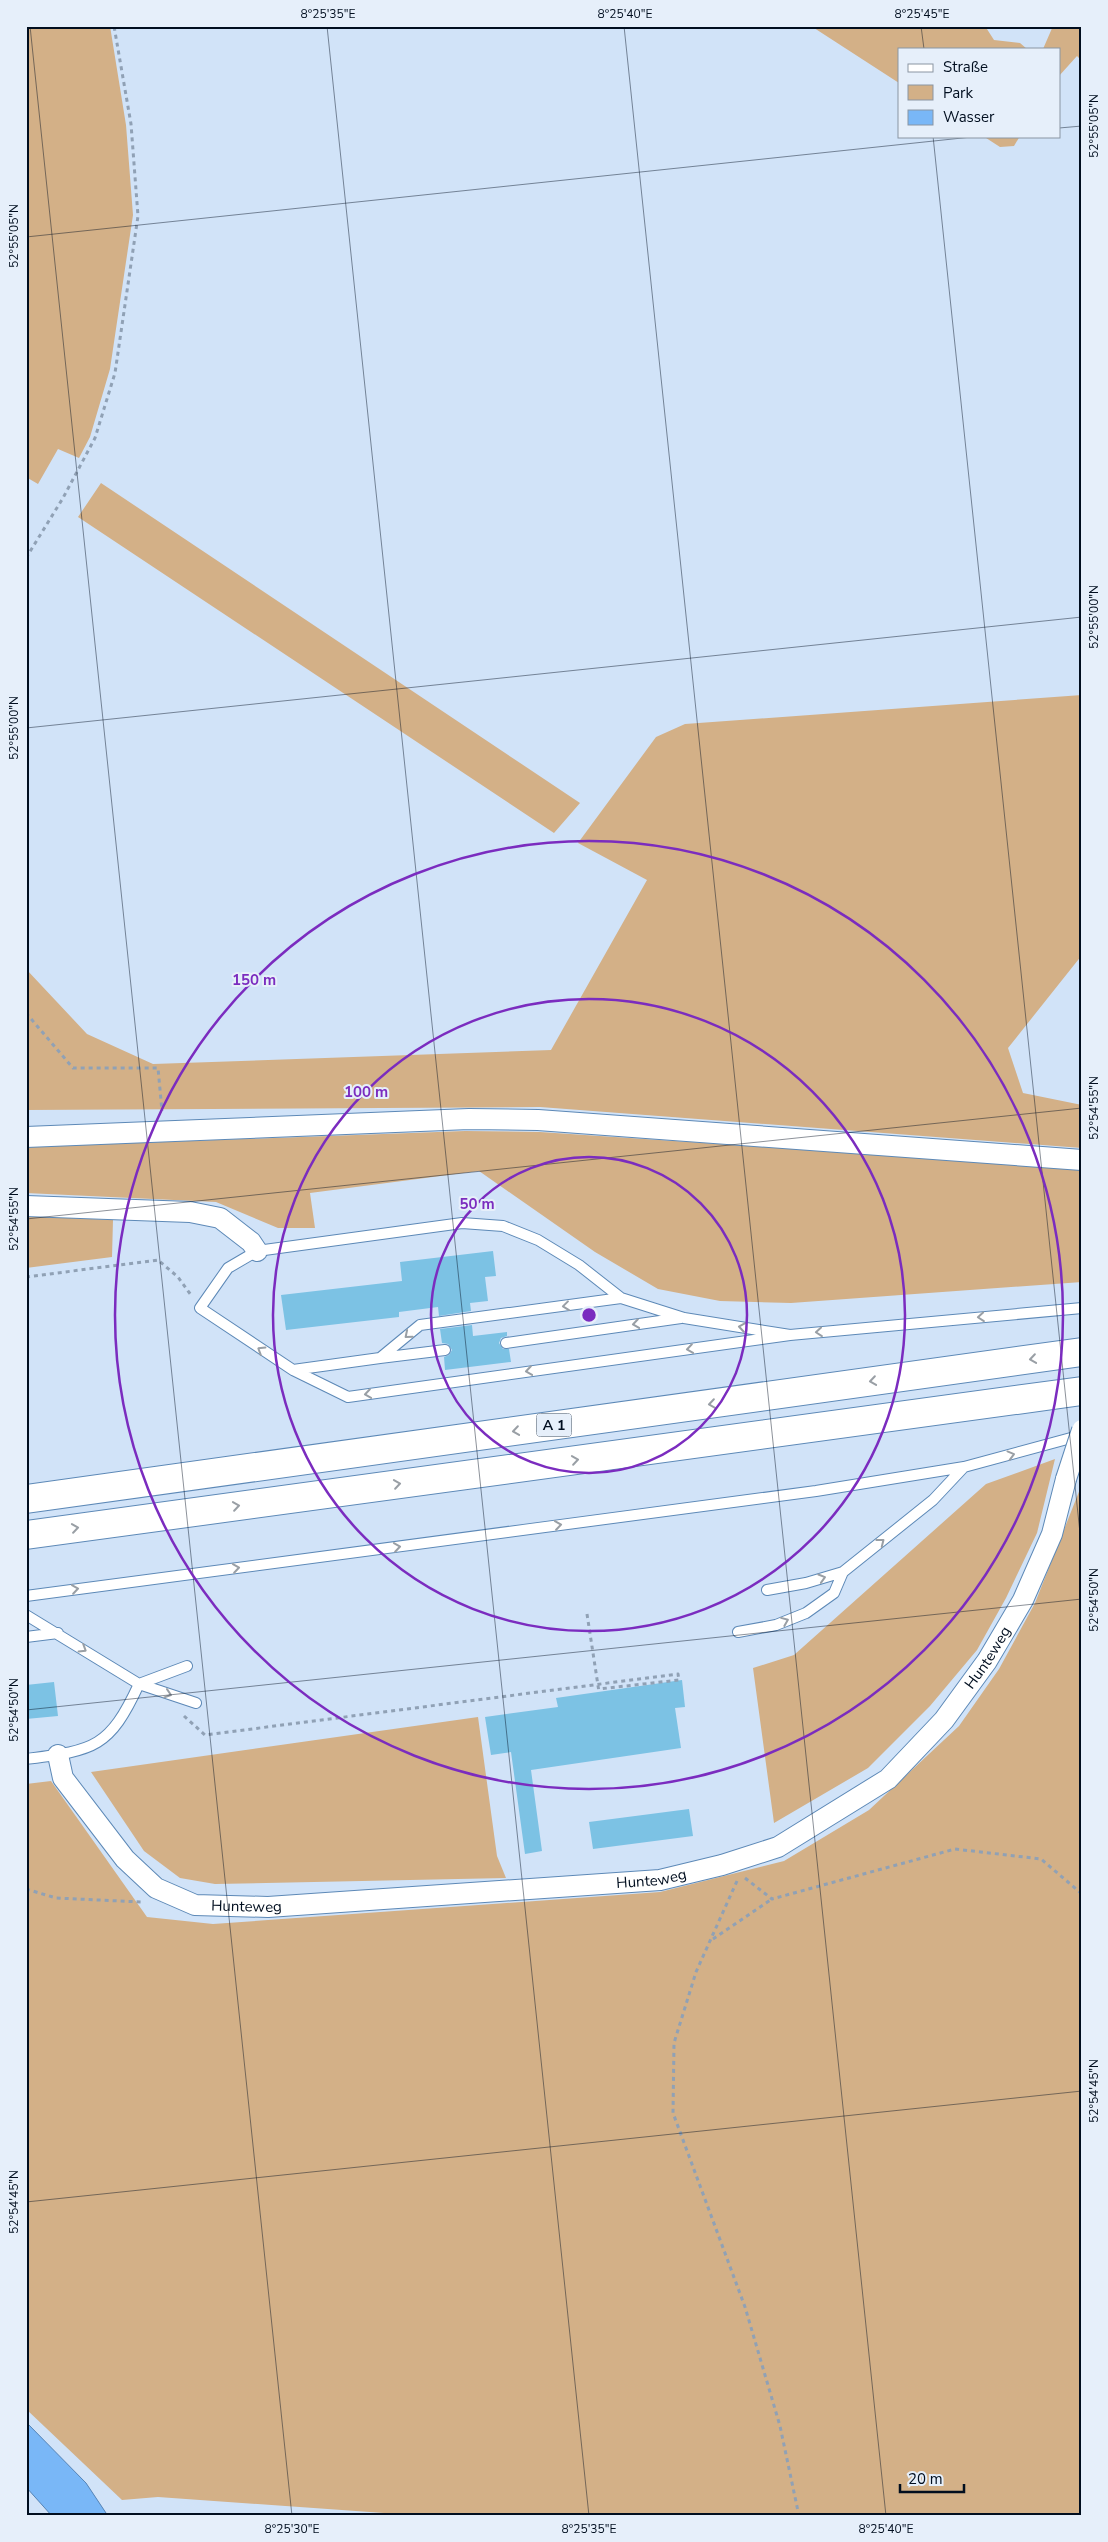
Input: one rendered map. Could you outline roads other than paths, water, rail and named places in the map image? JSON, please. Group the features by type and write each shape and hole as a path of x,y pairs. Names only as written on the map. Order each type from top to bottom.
{"highway":[{"name":"A 1","path":"26,1498 1082,1352"},
{"path":"26,1534 1082,1391"}],"street":[{"path":"26,1137 164,1133 469,1119 538,1120 1082,1160"},
{"path":"26,1206 190,1212 220,1218 251,1242 257,1251"},
{"name":"Hunteweg","path":"58,1755 63,1778 126,1860 156,1888 194,1905 268,1907 660,1880 722,1865 778,1847 888,1779 944,1720 988,1661 1023,1600 1052,1534 1066,1479 1082,1430"}],"lane":[{"path":"790,1335 684,1318 621,1298 579,1265 538,1240 503,1226 462,1223 257,1251 228,1268 200,1308 293,1370 348,1397 790,1335 1082,1308"},
{"path":"380,1358 420,1325 621,1298"},
{"path":"506,1343 684,1318"},
{"path":"293,1370 445,1350"},
{"path":"26,1596 807,1492 964,1468 1082,1435"},
{"path":"767,1590 806,1583 843,1572 933,1500 964,1468"},
{"path":"738,1632 776,1624 806,1612 834,1593 843,1572"},
{"path":"26,1615 139,1684 196,1704"},
{"path":"26,1637 58,1634"},
{"path":"26,1759 58,1755 92,1746 110,1734 124,1718 139,1684 187,1666"}],"water":[{"path":"26,2422 86,2483 108,2516 52,2516 26,2487"}]}
